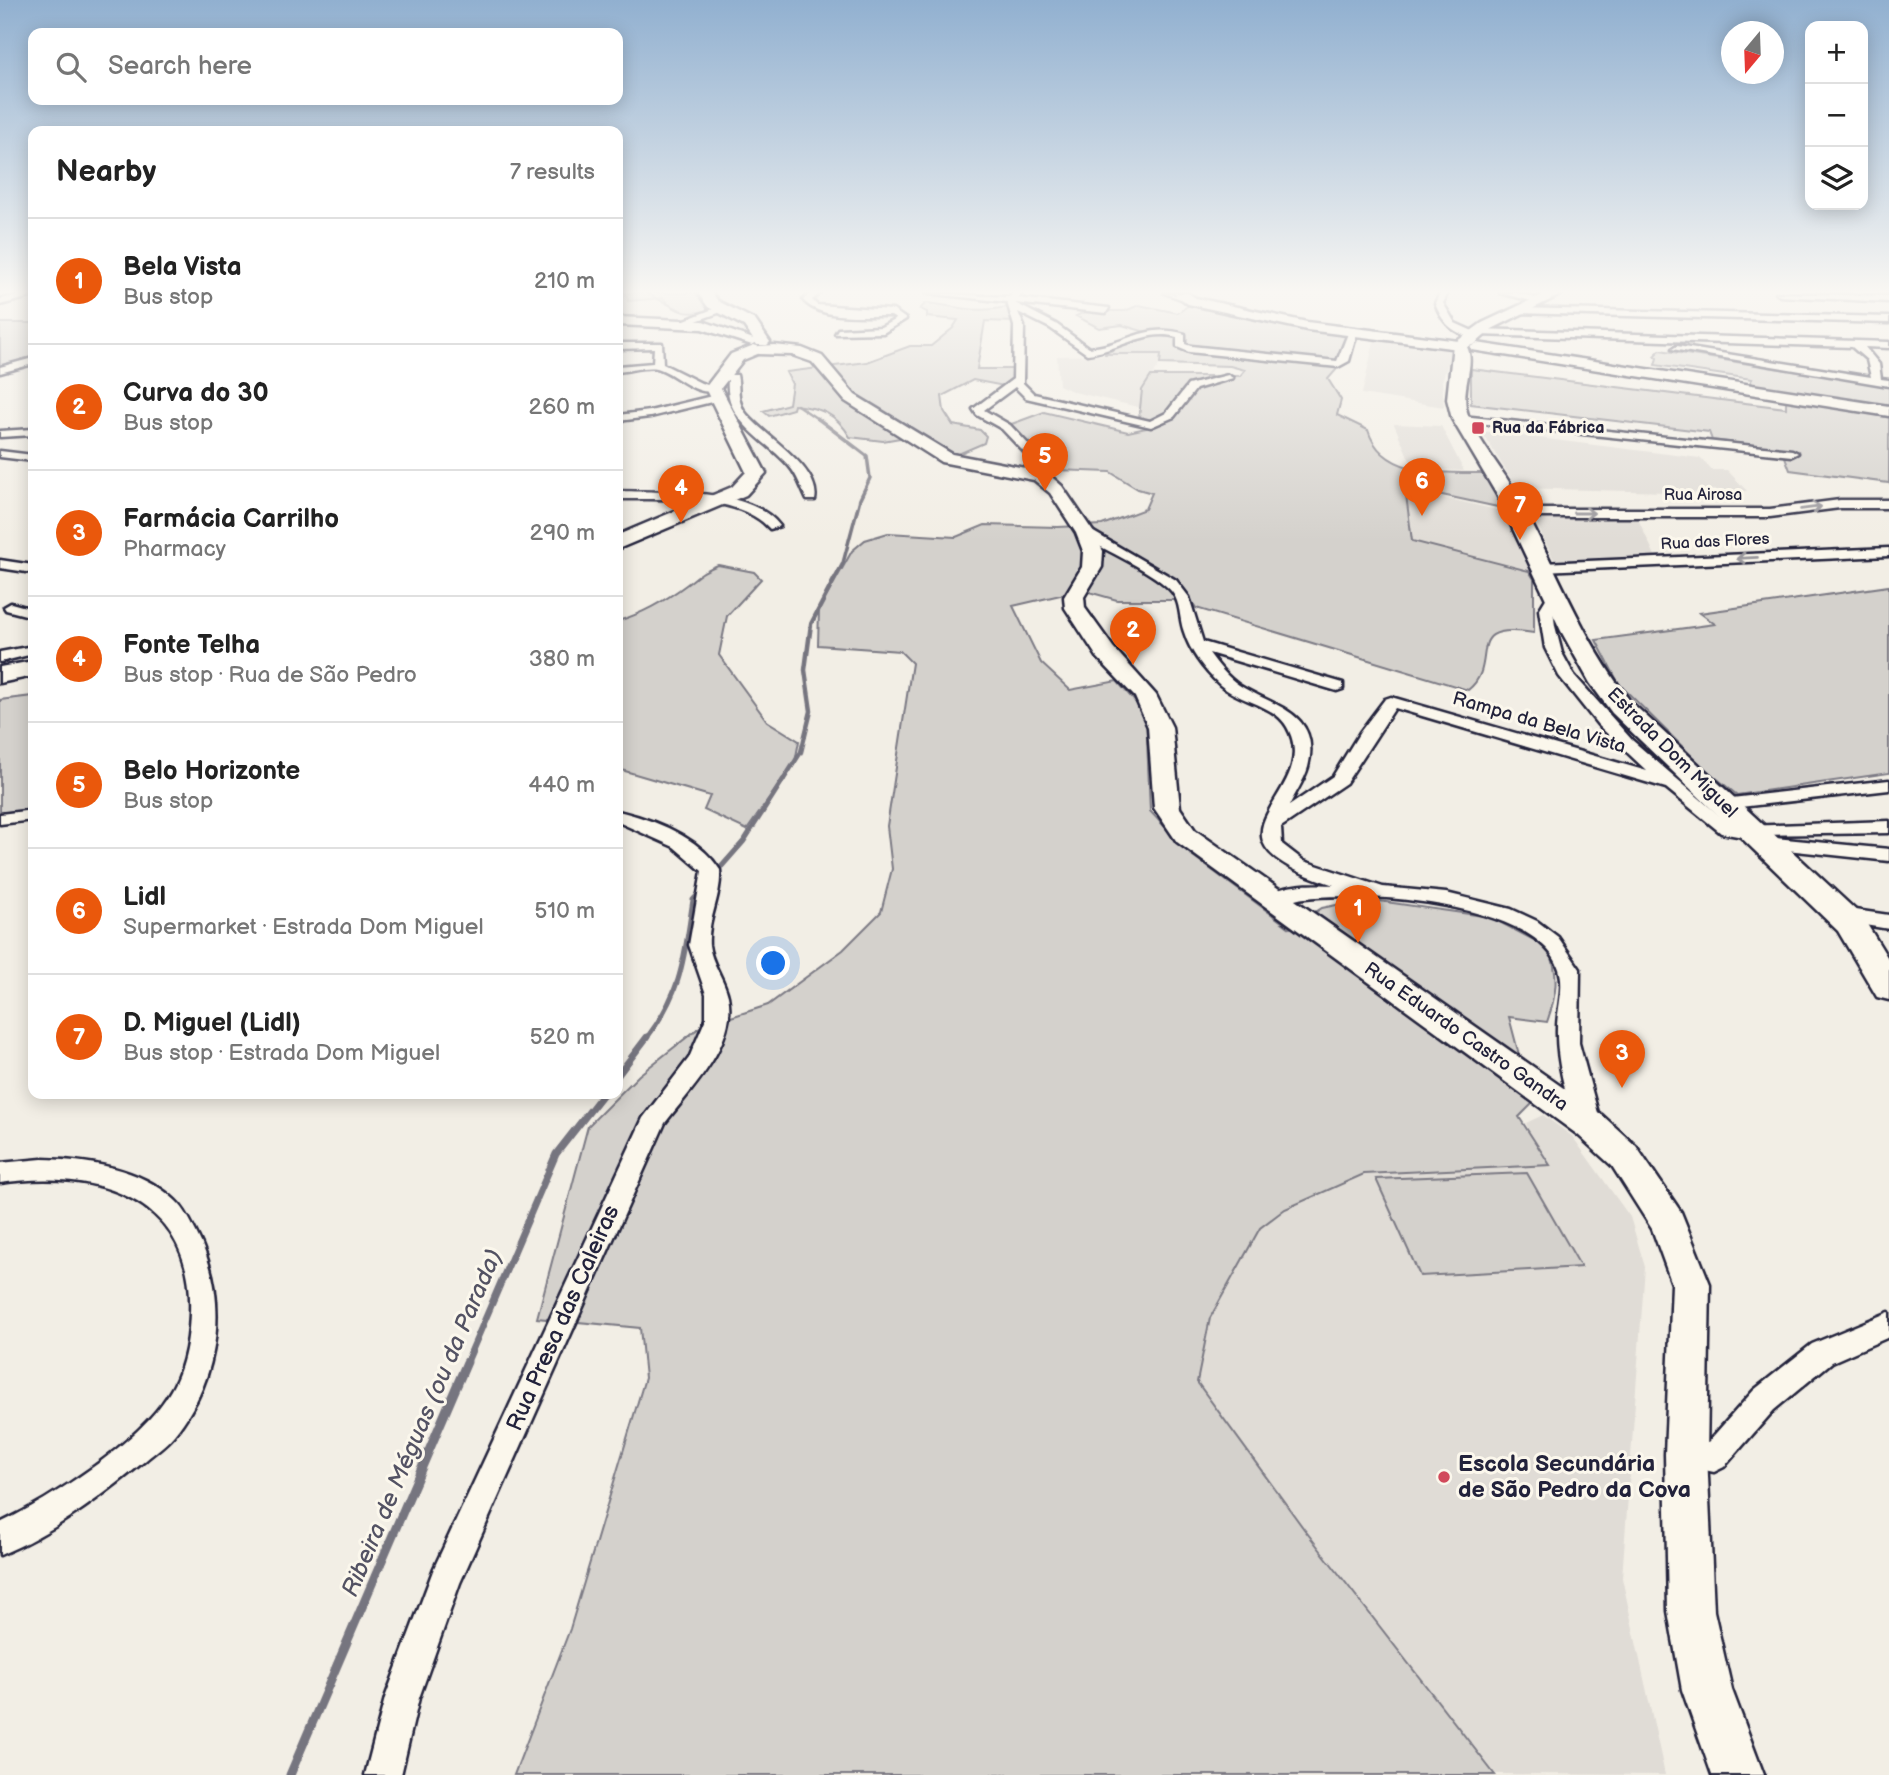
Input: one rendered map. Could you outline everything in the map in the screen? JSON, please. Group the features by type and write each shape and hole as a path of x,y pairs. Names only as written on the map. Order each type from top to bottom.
{"main road":[{"path":"623,541 739,491 756,473 746,376"},
{"name":"Estrada Dom Miguel","path":"1459,376 1455,388 1462,419 1516,513 1584,655 1605,688 1621,707 1842,915 1867,947 1889,988"},
{"path":"0,676 28,670"}],"street":[{"path":"679,376 698,386 714,376"},
{"path":"623,417 650,414 712,376"},
{"path":"734,376 729,389 733,404 752,427 791,458 806,477 811,497"},
{"path":"832,376 850,398 947,458 1040,476 1056,490 1089,542 1129,558 1182,594 1197,645 1230,685 1284,715 1296,726 1302,748 1299,770 1272,825 1271,841 1279,854 1296,864 1378,892"},
{"path":"1018,376 1018,380 1030,396"},
{"path":"1654,376 1889,411"},
{"path":"1845,376 1889,383"},
{"path":"1877,381 1878,376"},
{"path":"999,393 1030,396 1133,422 1151,424 1170,415 1192,387 1227,378"},
{"path":"1018,380 978,409 1006,427 1046,469 1040,476"},
{"path":"1462,419 1792,453"},
{"path":"0,434 28,432"},
{"path":"0,454 28,457"},
{"path":"623,495 716,501 754,509 765,514 774,526"},
{"name":"Rua Airosa","path":"1516,513 1770,513 1840,504 1889,504"},
{"path":"1089,542 1129,558"},
{"name":"Rua Eduardo Castro Gandra","path":"1089,542 1092,567 1074,597 1075,608 1105,652 1145,695 1160,727 1167,808 1186,836 1590,1125 1624,1156 1668,1223 1691,1284 1686,1454 1691,1611 1707,1690 1738,1775"},
{"name":"Rua das Flores","path":"1542,567 1889,552"},
{"path":"0,564 28,568"},
{"name":"Estrada Dom Miguel","path":"1555,595 1546,610 1554,652 1578,691 1615,732 1727,829 1757,835"},
{"path":"11,607 28,612"},
{"path":"1197,645 1337,686"},
{"path":"0,656 28,651"},
{"name":"Rampa da Bela Vista","path":"1272,825 1340,779 1368,732 1391,702 1675,785"},
{"path":"1723,804 1889,785"},
{"path":"0,819 28,816"},
{"name":"Rua Presa das Caleiras","path":"383,1775 402,1698 445,1579 655,1118 697,1064 716,1031 719,1000 709,966 699,947 712,884 711,870 681,843 658,830 623,818"},
{"path":"1757,835 1889,827"},
{"path":"1757,835 1889,855"},
{"name":"Rua Eduardo Castro Gandra","path":"1274,900 1298,892 1378,892 1461,900 1535,929 1554,946 1568,965 1572,992 1568,1042 1590,1125"},
{"path":"1842,915 1889,922"},
{"path":"0,1173 50,1168 89,1174 130,1185 168,1209 195,1251 206,1313 197,1367 165,1424 104,1477 23,1529 0,1539"},
{"path":"1686,1454 1714,1458 1765,1400 1822,1353 1889,1324"}],"shaded area":[{"path":"788,376 1015,376 1004,386 973,380 942,396 944,411 953,425 980,430 986,436 984,443 956,455 917,435 883,441 850,437 833,417 812,408 794,405 793,409 769,416 763,411 789,404 792,384"},
{"path":"1058,376 1152,376 1142,390 1142,408 1074,392 1059,385"},
{"path":"1151,376 1331,376 1328,379 1341,400 1337,415 1368,430 1376,446 1387,457 1419,470 1488,473 1507,509 1405,487 1412,541 1529,571 1534,579 1534,633 1511,631 1497,633 1489,639 1478,679 1468,690 1196,608 1191,600 1117,600 1082,590 1013,606 1041,663 1070,690 1117,681 1146,714 1150,811 1189,853 1290,928 1322,908 1365,899 1490,917 1549,948 1555,985 1547,1022 1509,1017 1532,1104 1519,1117 1550,1165 1364,1174 1285,1209 1260,1228 1210,1318 1197,1382 1304,1529 1495,1775 514,1775 570,1629 645,1378 640,1328 537,1318 588,1126 615,1099 623,1099 623,1091 639,1075 700,1027 768,1005 843,950 881,912 892,869 887,826 912,663 900,651 818,645 819,610 852,551 865,540 888,533 956,537 985,525 1102,525 1145,509 1152,493 1138,489 1110,472 1057,470 1009,425 1044,412 1128,432 1146,428 1139,418 1142,390"},
{"path":"1366,376 1444,376 1444,407 1362,394"},
{"path":"1471,376 1526,376 1786,408 1786,398 1748,386 1752,379 1730,376 1824,376 1889,386 1889,483 1790,470 1782,449 1712,440 1709,432 1471,404"},
{"path":"1394,424 1441,426 1464,471 1413,468"},
{"path":"1481,431 1700,458 1712,470 1727,470 1747,491 1704,490 1706,493 1517,488"},
{"path":"1402,488 1506,512 1534,572 1412,541"},
{"path":"1532,515 1637,517 1657,560 1556,564"},
{"path":"718,565 754,572 761,579 727,616 719,655 767,721 799,741 795,762 747,830 704,810 710,796 623,770 623,619 653,606"},
{"path":"1889,586 1889,773 1737,795 1704,768 1619,684 1596,640 1715,624 1700,613"},
{"path":"28,697 28,815 0,818 0,700"},
{"name":"Escola Secundária de São Pedro da Cova","path":"1543,1115 1572,1136 1630,1217 1645,1267 1622,1578 1665,1775 1496,1774 1178,1376 1190,1290 1316,1171 1538,1156 1526,1123"},
{"path":"1527,1173 1581,1267 1420,1276 1376,1179"}],"waterway":[{"name":"Ribeira de Méguas (ou da Parada)","path":"797,405 819,420"},
{"name":"Ribeira de Méguas (ou da Parada)","path":"817,418 867,456 870,478 860,499 843,563 834,580"},
{"name":"Ribeira de Méguas (ou da Parada)","path":"782,782 801,752 811,711 805,670 811,624 835,578"},
{"name":"Ribeira de Méguas (ou da Parada)","path":"722,866 744,841 783,780"},
{"name":"Ribeira de Méguas (ou da Parada)","path":"646,1039 675,989 684,957 693,900 701,891"},
{"name":"Ribeira de Méguas (ou da Parada)","path":"623,1068 647,1037"},
{"name":"Ribeira de Méguas (ou da Parada)","path":"466,1364 556,1154 599,1099"},
{"name":"Ribeira de Méguas (ou da Parada)","path":"290,1775 467,1362"}],"place":[{"name":"Rua da Fábrica","path":"1478,428"},
{"name":"Belo Horizonte","path":"1045,491"},
{"name":"Lidl","path":"1422,516"},
{"name":"Fonte Telha","path":"681,523"},
{"name":"D. Miguel (Lidl)","path":"1520,540"},
{"name":"Curva do 30","path":"1133,665"},
{"name":"Bela Vista","path":"1358,943"},
{"name":"Farmácia Carrilho","path":"1622,1088"},
{"name":"Escola Secundária de São Pedro da Cova","path":"1444,1477"}]}
